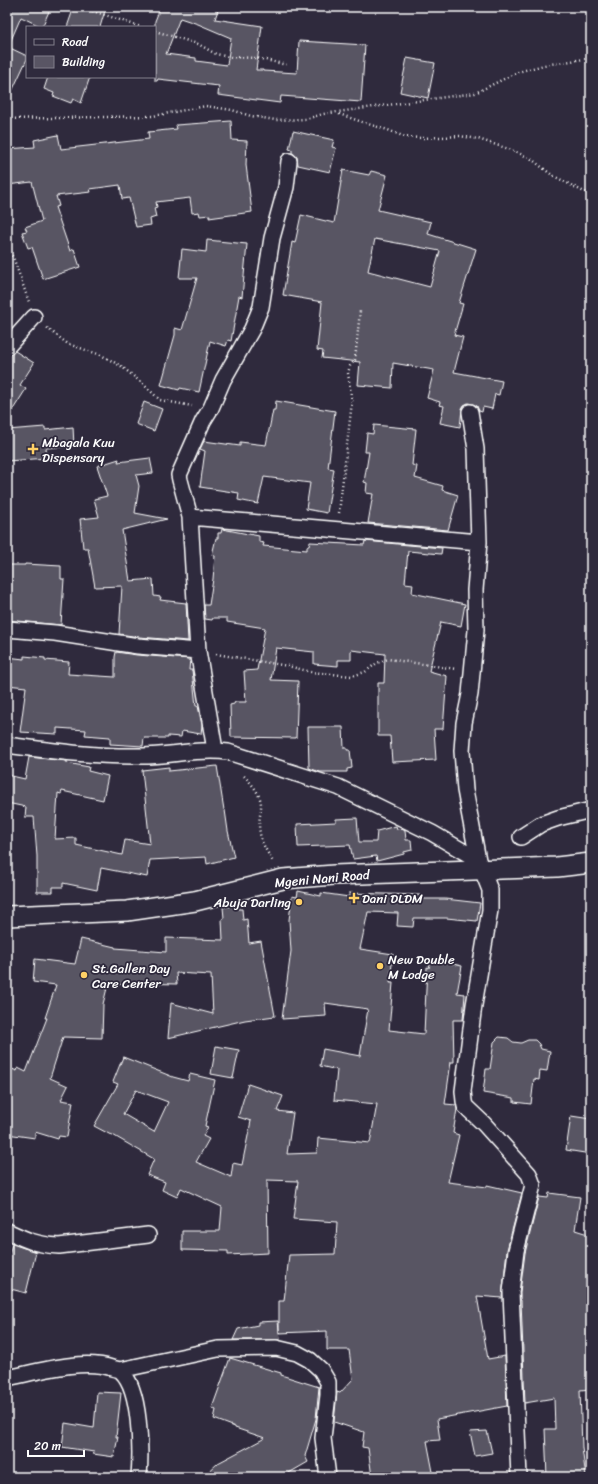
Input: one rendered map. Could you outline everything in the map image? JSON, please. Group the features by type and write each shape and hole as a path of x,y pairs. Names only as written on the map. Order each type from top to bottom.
{"street":[{"path":"221,751 198,651 190,517 179,475 223,380 252,329 261,307 272,238 286,187 289,161"},
{"path":"7,347 34,318"},
{"path":"470,412 476,449 479,542 475,590 476,630 470,694 464,723 462,751 465,790 480,865 490,890 490,910 474,1005 463,1091 466,1106 529,1174 533,1185 516,1251 511,1292 519,1477"},
{"path":"190,517 479,542"},
{"path":"7,629 55,633 138,646 198,651"},
{"path":"7,745 65,753 142,756 221,751 338,787 432,832 480,865"},
{"path":"521,837 541,824 591,810"},
{"name":"Mgeni Nani Road","path":"7,916 127,911 195,902 283,879 480,865 557,867 591,863"},
{"path":"7,1231 34,1243 46,1246 59,1246 148,1235"},
{"path":"7,1378 62,1366 102,1364 120,1370 218,1348 276,1348 297,1353 310,1360 321,1370 328,1382 324,1438 328,1477"},
{"path":"120,1370 131,1387 137,1411 140,1460 139,1477"}],"path":[{"path":"81,7 138,26"},
{"path":"156,31 198,44 216,54 229,57 257,58 287,66"},
{"path":"7,119 153,116 206,106 276,120 306,119 324,114 475,93 518,72 544,65 591,58"},
{"path":"338,113 405,137 422,138 460,136 478,139 530,158 552,175 584,192 591,193"},
{"path":"7,249 15,262 34,318 68,344 101,355 121,366 160,400 211,408"},
{"path":"336,530 352,402 348,373 350,366 355,360 360,311"},
{"path":"198,651 288,666 311,672 352,676 365,672 377,663 388,660 472,670"},
{"path":"221,751 253,784 261,806 259,822 260,835 267,852 283,879"}],"building":[{"path":"7,7 51,7 42,26 21,17 8,47 26,56 26,61 7,102"},
{"path":"74,7 106,7 100,26 67,26"},
{"path":"154,7 219,7 215,19 262,26 256,70 297,73 299,41 365,45 361,102 281,96 280,103 218,95 219,86 158,79 155,81 155,21 159,11 154,9","holes":["180,18 231,38 227,65 196,61 196,58 166,54"]},
{"path":"407,58 435,63 428,98 400,92"},
{"path":"48,78 90,78 81,103 73,99 71,103 53,96 54,93 44,89"},
{"path":"231,121 232,140 247,141 246,165 252,212 209,218 210,215 200,216 199,212 192,213 190,198 156,202 157,207 154,208 156,217 150,219 151,225 136,227 129,198 122,199 120,185 90,189 91,192 56,196 59,206 55,207 70,251 74,249 80,267 43,279 32,247 28,248 22,232 27,231 25,227 42,221 32,182 7,185 7,149 35,147 34,140 58,135 61,149 149,139 148,132 177,129 176,125"},
{"path":"293,131 334,140 332,147 336,148 330,172 298,165 297,157 292,153 292,150 289,149"},
{"path":"343,170 369,175 371,171 387,175 378,210 431,222 428,234 476,249 459,303 463,304 454,335 463,337 454,372 502,381 499,395 495,394 492,409 483,407 482,412 479,411 477,406 468,403 464,405 462,409 460,427 440,423 444,406 439,405 440,402 427,398 434,370 393,363 392,388 358,385 360,362 322,358 323,351 317,350 322,302 283,295 292,242 295,243 301,215 334,223","holes":["375,239 440,251 430,287 368,271"]},
{"path":"207,240 247,244 242,297 239,296 231,341 228,340 226,346 210,341 199,392 180,388 179,390 161,385 175,335 175,328 182,330 197,278 179,278 182,249 206,252"},
{"path":"15,351 34,363 20,385 26,389 7,419 7,358"},
{"path":"276,401 335,411 328,468 334,469 327,513 306,509 310,483 264,477 258,504 238,500 239,493 200,487 205,451 200,449 204,441 240,446 240,442 266,445"},
{"path":"144,402 162,409 154,431 136,424"},
{"path":"374,425 416,429 412,465 417,466 415,478 443,486 442,490 458,495 448,530 368,523 373,494 366,493 367,483 364,482 369,452 365,452 367,433 373,434"},
{"path":"45,427 45,430 73,427 74,446 46,448 47,458 7,461 7,430"},
{"path":"150,458 153,473 136,475 139,486 135,513 167,519 122,530 130,581 153,579 154,596 161,597 160,600 186,603 188,641 119,634 122,586 95,587 88,548 83,548 80,519 99,517 94,499 107,496 97,466 119,459 118,462"},
{"path":"222,529 259,536 259,542 264,543 263,546 307,550 307,546 309,546 310,542 364,545 365,541 442,548 441,554 408,551 405,583 413,584 412,593 465,604 461,626 441,622 429,671 447,676 443,729 434,729 436,760 392,762 390,736 378,736 378,683 384,683 385,654 351,650 351,660 338,660 338,666 314,664 314,652 276,648 271,680 298,681 296,738 231,737 230,705 234,704 235,702 246,702 244,671 257,670 265,628 227,622 227,618 213,618 212,620 205,619 204,605 209,605 213,579 215,556 212,555 216,538 218,538 218,533 221,533"},
{"path":"25,564 61,566 61,579 64,579 61,625 7,620 7,565"},
{"path":"116,652 190,659 189,670 192,670 196,706 198,706 202,725 201,734 182,731 181,737 168,736 168,738 144,738 143,746 110,744 110,737 85,735 86,730 57,728 57,734 20,732 26,687 7,685 7,657 24,659 24,656 69,662 68,674 115,677"},
{"path":"308,727 343,727 344,748 350,750 352,768 347,769 347,772 320,772 309,768"},
{"path":"29,757 67,761 67,763 89,767 88,771 108,776 103,800 62,791 61,794 58,793 55,839 76,838 76,845 122,855 125,840 150,844 142,770 169,767 169,771 217,766 234,857 207,864 206,857 150,860 147,877 101,868 97,890 63,883 63,887 53,887 53,892 37,892 37,856 34,817 25,817 26,807 7,803 7,775 25,779"},
{"path":"357,818 359,842 376,842 377,831 396,826 397,829 402,828 405,830 406,840 411,840 412,850 404,852 404,854 377,861 376,856 353,859 350,845 298,847 297,824 336,822 336,819"},
{"path":"298,891 321,896 321,893 349,897 349,893 420,895 420,899 445,899 480,903 477,921 446,918 414,918 413,927 397,926 398,913 368,912 360,949 393,954 390,983 393,983 389,1030 424,1034 427,967 429,968 431,959 462,966 457,993 465,994 463,1020 453,1020 454,1062 451,1062 445,1104 456,1105 457,1109 453,1133 459,1135 448,1182 487,1187 487,1185 522,1193 507,1250 502,1298 477,1296 488,1359 505,1356 507,1406 437,1419 440,1440 427,1441 434,1477 372,1477 368,1448 362,1447 364,1432 334,1422 337,1392 340,1393 353,1379 349,1350 327,1350 327,1331 279,1333 279,1301 284,1301 289,1255 335,1254 337,1222 293,1219 298,1181 267,1180 268,1253 228,1255 228,1251 182,1250 182,1231 220,1231 222,1207 181,1188 177,1197 162,1190 165,1182 147,1175 154,1159 94,1126 118,1084 113,1082 123,1057 173,1077 188,1081 190,1074 215,1080 205,1126 208,1127 203,1136 209,1139 196,1162 231,1177 233,1163 242,1165 251,1121 238,1117 248,1084 283,1096 277,1111 293,1113 287,1154 317,1153 318,1138 370,1143 377,1104 334,1100 337,1070 320,1066 323,1049 360,1056 368,1009 325,1003 326,1016 282,1019 291,951 289,920 292,896 297,897","holes":["136,1090 168,1102 154,1132 123,1114"]},
{"path":"238,906 238,909 242,909 243,920 247,919 249,943 261,941 275,1016 245,1020 168,1038 171,1003 213,1014 211,975 176,973 177,984 108,984 103,1004 102,1038 63,1037 50,1078 68,1086 61,1100 73,1102 67,1137 59,1136 58,1139 35,1132 35,1138 7,1134 7,1070 11,1071 12,1069 17,1071 18,1068 26,1072 47,1018 45,1018 56,985 33,982 35,959 75,964 81,939 115,948 166,952 166,938 223,940 223,907"},
{"path":"499,1037 508,1038 513,1042 521,1043 528,1040 535,1040 541,1049 550,1051 547,1071 540,1070 539,1080 534,1079 531,1104 514,1102 514,1098 483,1093 486,1069 490,1069 494,1042"},
{"path":"216,1046 239,1050 233,1078 211,1074"},
{"path":"571,1116 591,1119 591,1154 566,1150"},
{"path":"549,1193 580,1197 575,1230 591,1235 591,1389 580,1390 582,1448 586,1477 547,1477 545,1429 555,1429 554,1398 525,1403 520,1292 525,1253 539,1197 548,1198"},
{"path":"12,1244 36,1252 26,1293 7,1288 7,1262"},
{"path":"278,1321 280,1340 233,1340 238,1329 258,1325 258,1322"},
{"path":"230,1358 281,1373 281,1375 319,1387 316,1419 305,1456 308,1462 282,1477 203,1477 218,1463 265,1438 214,1419 216,1410 212,1408"},
{"path":"97,1392 121,1393 116,1437 118,1437 114,1457 62,1447 65,1423 94,1428"},
{"path":"487,1431 492,1453 475,1456 470,1432"}],"place":[{"name":"Mbagala Kuu Dispensary","path":"33,449"},
{"name":"Dani DLDM","path":"354,898"},
{"name":"Abuja Darling","path":"299,902"},
{"name":"New Double M Lodge","path":"380,966"},
{"name":"St.Gallen Day Care Center","path":"84,975"}]}
